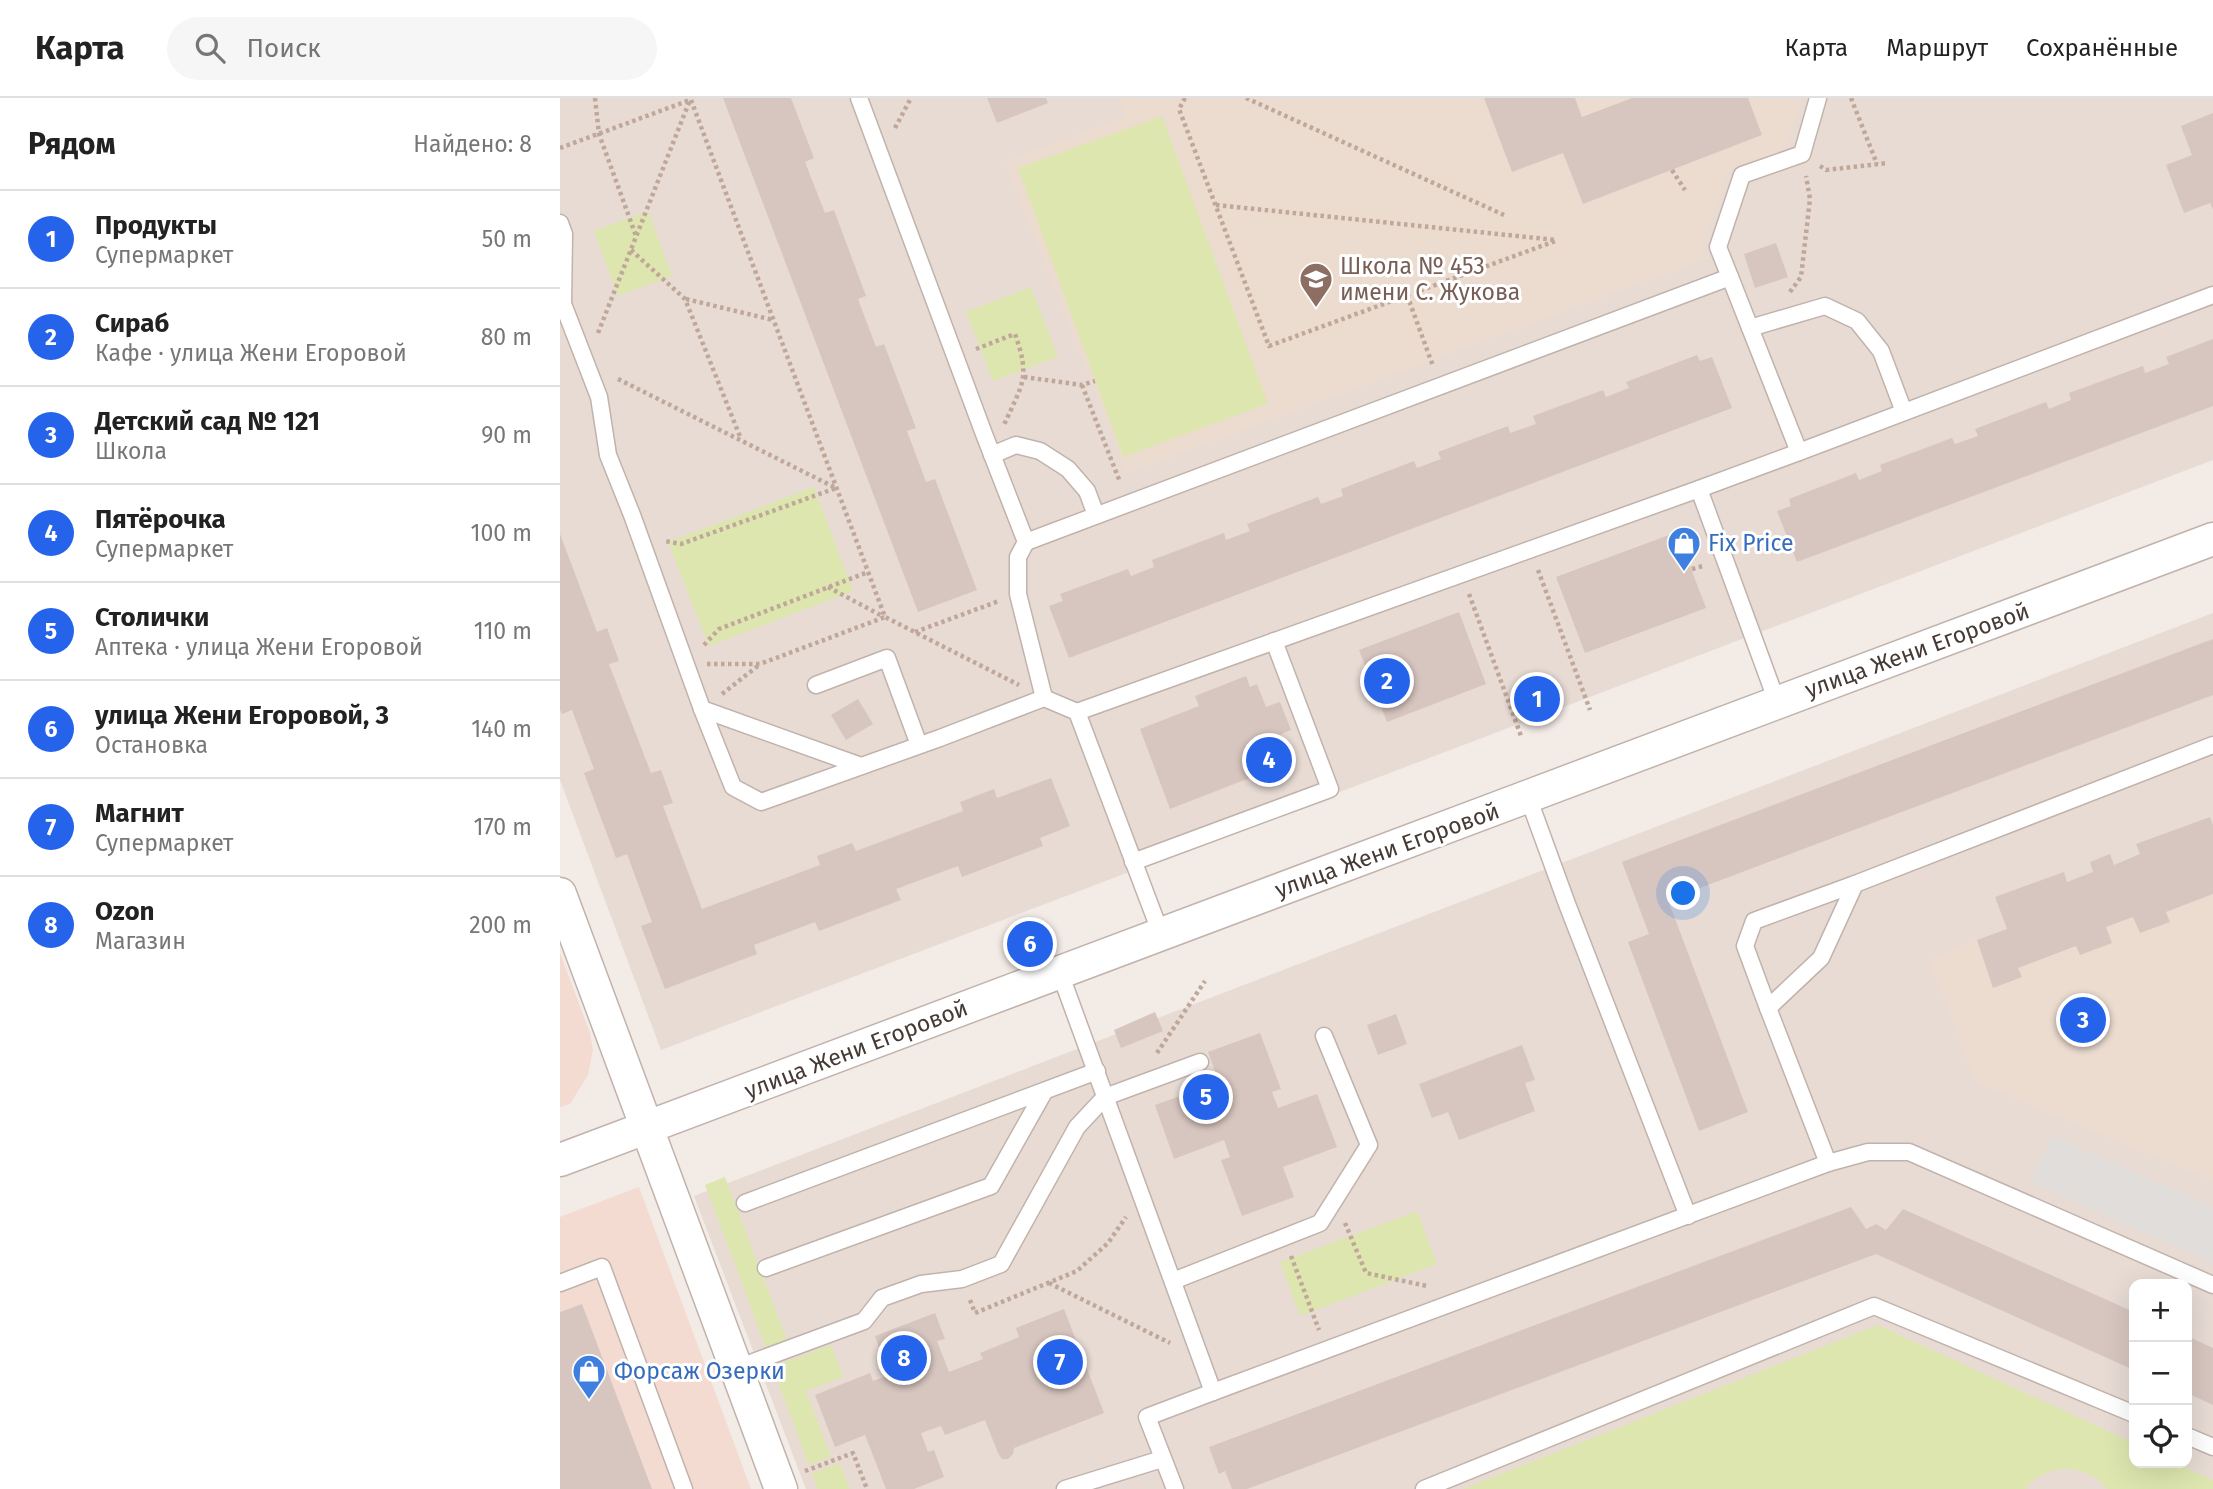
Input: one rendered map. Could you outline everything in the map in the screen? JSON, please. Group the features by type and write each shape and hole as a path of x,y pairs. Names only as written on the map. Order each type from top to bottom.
{"street":[{"name":"улица Жени Егоровой","path":"560,1160 2213,539"},
{"path":"560,894 737,1368 792,1480"}],"lane":[{"path":"859,98 1026,542"},
{"path":"1799,452 1718,247 1742,175 1802,154 1818,98"},
{"path":"560,223 564,234 563,304 598,397 608,455 733,787 761,802 1044,698 1077,712 1699,489 2213,295"},
{"path":"1044,698 1018,594 1018,557 1026,542 1730,277"},
{"path":"1750,328 1825,306 1857,321 1881,351 1904,412"},
{"path":"992,455 1016,445 1040,451 1068,469 1087,491 1096,515"},
{"path":"1699,489 1777,702"},
{"path":"1133,862 1330,789 1274,641"},
{"path":"816,685 887,658 919,746"},
{"path":"702,709 861,766"},
{"path":"1077,712 1161,934"},
{"path":"1828,1163 1745,946 1754,921 2213,745"},
{"path":"1528,797 1688,1216"},
{"path":"1768,1008 1821,958 1854,884"},
{"path":"1060,972 1213,1392"},
{"path":"1173,1281 1320,1223 1369,1145 1324,1036"},
{"path":"737,1368 864,1321 882,1298 921,1284 962,1279 1001,1264 1077,1128 1105,1097 1200,1062"},
{"path":"745,1203 1097,1071"},
{"path":"766,1268 990,1185 1044,1092"},
{"path":"1175,1489 1147,1417 1828,1163 1868,1152 1909,1152 2213,1285"},
{"path":"560,1283 602,1267 684,1489"},
{"path":"1424,1489 1874,1306 2129,1412"},
{"path":"2192,1438 2213,1447"},
{"path":"1065,1489 1162,1458"}],"path":[{"path":"595,98 598,134 636,236"},
{"path":"1185,98 1179,109 1269,346 1558,240 1216,205"},
{"path":"1246,98 1504,215"},
{"path":"1851,98 1877,164"},
{"path":"560,148 690,99"},
{"path":"690,99 586,363 836,488"},
{"path":"690,99 885,617"},
{"path":"1802,154 1825,170 1888,163"},
{"path":"1768,322 1801,277 1810,200 1802,154"},
{"path":"1672,170 1685,190"},
{"path":"631,250 685,299 741,440"},
{"path":"1407,295 1441,386"},
{"path":"685,299 773,320"},
{"path":"956,357 1014,334 1024,359 1024,377 992,455"},
{"path":"1024,377 1082,385 1095,381"},
{"path":"1082,385 1129,503"},
{"path":"640,537 681,544 836,488"},
{"path":"1530,549 1590,710"},
{"path":"686,664 719,629 868,572"},
{"path":"1462,573 1521,736"},
{"path":"828,587 1044,698"},
{"path":"914,632 1018,594"},
{"path":"702,709 760,664 885,617"},
{"path":"686,664 760,664"},
{"path":"1135,1086 1206,981"},
{"path":"962,1279 975,1313 1077,1271 1108,1242 1142,1196"},
{"path":"1329,1209 1346,1224 1366,1273 1472,1296"},
{"path":"1283,1237 1326,1350"},
{"path":"1048,1283 1200,1358"},
{"path":"792,1480 853,1453 867,1489"}],"shaded area":[{"path":"560,98 2213,98 2213,460 661,1050 560,780"},
{"name":"Школа № 453 имени С. Жукова","path":"1119,98 1803,98 1785,150 1729,171 1703,245 1709,258 1127,473 1005,161 1126,117"},
{"path":"2213,613 2213,1489 806,1489 694,1196"},
{"path":"2210,817 2213,825 2213,1181 1976,1082 1929,959 2006,929 1995,897 2064,872 2068,882 2093,872 2090,862 2110,854 2114,864 2140,855 2136,844"},
{"path":"560,953 590,1033 593,1050 588,1075 570,1104 560,1107"},
{"path":"2052,1136 2213,1207 2213,1263 2031,1182"},
{"path":"639,1187 751,1489 560,1489 560,1217"}],"green space":[{"path":"1162,116 1268,404 1123,457 1018,168"},
{"path":"648,211 672,276 618,296 594,231"},
{"path":"1031,287 1058,357 993,381 966,312"},
{"path":"814,487 853,591 709,646 668,542"},
{"path":"725,1177 787,1340 766,1348 705,1185"},
{"path":"1417,1211 1437,1264 1300,1316 1280,1262"},
{"path":"1878,1325 2129,1441 2129,1468 2187,1468 2213,1480 2213,1489 2107,1489 2089,1474 2066,1469 2044,1474 2026,1489 1463,1489"},
{"path":"831,1345 843,1377 806,1391 831,1457 809,1465 772,1367"},
{"path":"839,1463 850,1489 818,1489 812,1473"}],"building":[{"path":"723,98 791,98 814,158 805,162 825,213 834,210 866,296 858,299 876,347 884,344 916,428 907,431 926,482 935,479 977,590 918,612"},
{"path":"987,98 1046,98 1048,103 997,123"},
{"path":"1484,98 1575,98 1582,117 1632,98 1748,98 1762,135 1583,204 1563,153 1512,172"},
{"path":"2213,113 2213,209 2210,203 2184,213 2166,165 2192,155 2181,126"},
{"path":"1776,243 1788,277 1755,288 1744,254"},
{"path":"2213,339 2213,406 1797,562 1777,511 1791,506 1789,499 1856,473 1859,480 1882,471 1880,465 1952,438 1955,444 1978,436 1975,429 2046,402 2049,409 2071,400 2069,393 2143,366 2145,373 2169,364 2166,357"},
{"path":"1697,355 1700,361 1712,357 1732,408 1069,658 1049,606 1063,601 1060,594 1128,569 1131,576 1154,567 1152,560 1224,533 1226,540 1250,531 1247,524 1318,497 1321,504 1343,496 1341,489 1414,461 1417,468 1441,459 1438,452 1508,426 1510,433 1536,424 1533,416 1603,390 1606,397 1629,388 1626,382"},
{"path":"1677,532 1706,608 1585,653 1556,577"},
{"path":"560,534 597,632 607,628 619,661 609,664 651,773 661,770 673,803 663,806 702,909 820,865 817,856 852,843 856,851 963,811 960,802 994,789 997,798 1051,778 1070,826 1040,838 1043,846 962,877 958,866 896,889 901,900 819,931 815,922 754,945 757,954 665,989 641,926 652,922 627,854 616,858 584,773 594,769 572,710 562,714 560,710"},
{"path":"1459,612 1486,684 1387,722 1359,650"},
{"path":"2213,639 2213,695 1668,900 1748,1112 1699,1131 1628,942 1649,934 1622,862"},
{"path":"1246,676 1250,687 1257,684 1266,707 1280,702 1291,730 1277,736 1288,763 1170,809 1140,729 1199,706 1195,696"},
{"path":"1553,680 1561,702 1521,717 1512,696"},
{"path":"858,699 873,724 846,740 831,715"},
{"path":"2210,817 2213,825 2213,894 2166,912 2170,922 2140,933 2133,917 2106,927 2112,943 2080,955 2076,946 2018,968 2022,977 1993,988 1977,940 2007,929 1995,897 2064,872 2067,882 2093,872 2090,862 2110,854 2114,865 2140,854 2136,844"},
{"path":"1155,1012 1163,1031 1121,1048 1114,1030"},
{"path":"1396,1014 1407,1044 1378,1055 1367,1025"},
{"path":"1260,1033 1281,1089 1272,1092 1278,1108 1317,1094 1337,1147 1283,1167 1294,1197 1242,1216 1221,1160 1230,1157 1224,1140 1174,1159 1155,1105 1219,1082 1208,1052"},
{"path":"1522,1045 1535,1080 1525,1083 1535,1111 1459,1140 1448,1112 1432,1118 1419,1084"},
{"path":"1851,1207 1866,1229 1876,1224 1886,1230 1903,1209 2129,1310 2129,1368 1876,1254 1247,1489 1232,1489 1225,1471 1219,1474 1209,1447"},
{"name":"Форсаж Озерки","path":"582,1304 652,1489 560,1489 560,1312"},
{"path":"1064,1309 1104,1413 1014,1448 1008,1459 1002,1459 998,1453 985,1420 945,1435 941,1426 921,1433 928,1452 934,1450 944,1477 914,1489 886,1489 865,1435 835,1447 815,1395 870,1373 873,1381 889,1375 875,1336 935,1313 945,1339 937,1341 949,1372 983,1359 980,1353 1019,1337 1016,1328"},
{"path":"2192,1338 2213,1348 2213,1405 2192,1395"}],"place":[{"name":"Школа № 453 имени С. Жукова","path":"1316,309"},
{"name":"Fix Price","path":"1684,573"},
{"name":"Сираб","path":"1387,681"},
{"name":"Продукты","path":"1537,699"},
{"name":"Пятёрочка","path":"1269,760"},
{"name":"улица Жени Егоровой, 3","path":"1030,944"},
{"name":"Детский сад № 121","path":"2083,1020"},
{"name":"Столички","path":"1206,1097"},
{"name":"Ozon","path":"904,1358"},
{"name":"Магнит","path":"1060,1362"},
{"name":"Форсаж Озерки","path":"589,1401"}]}
